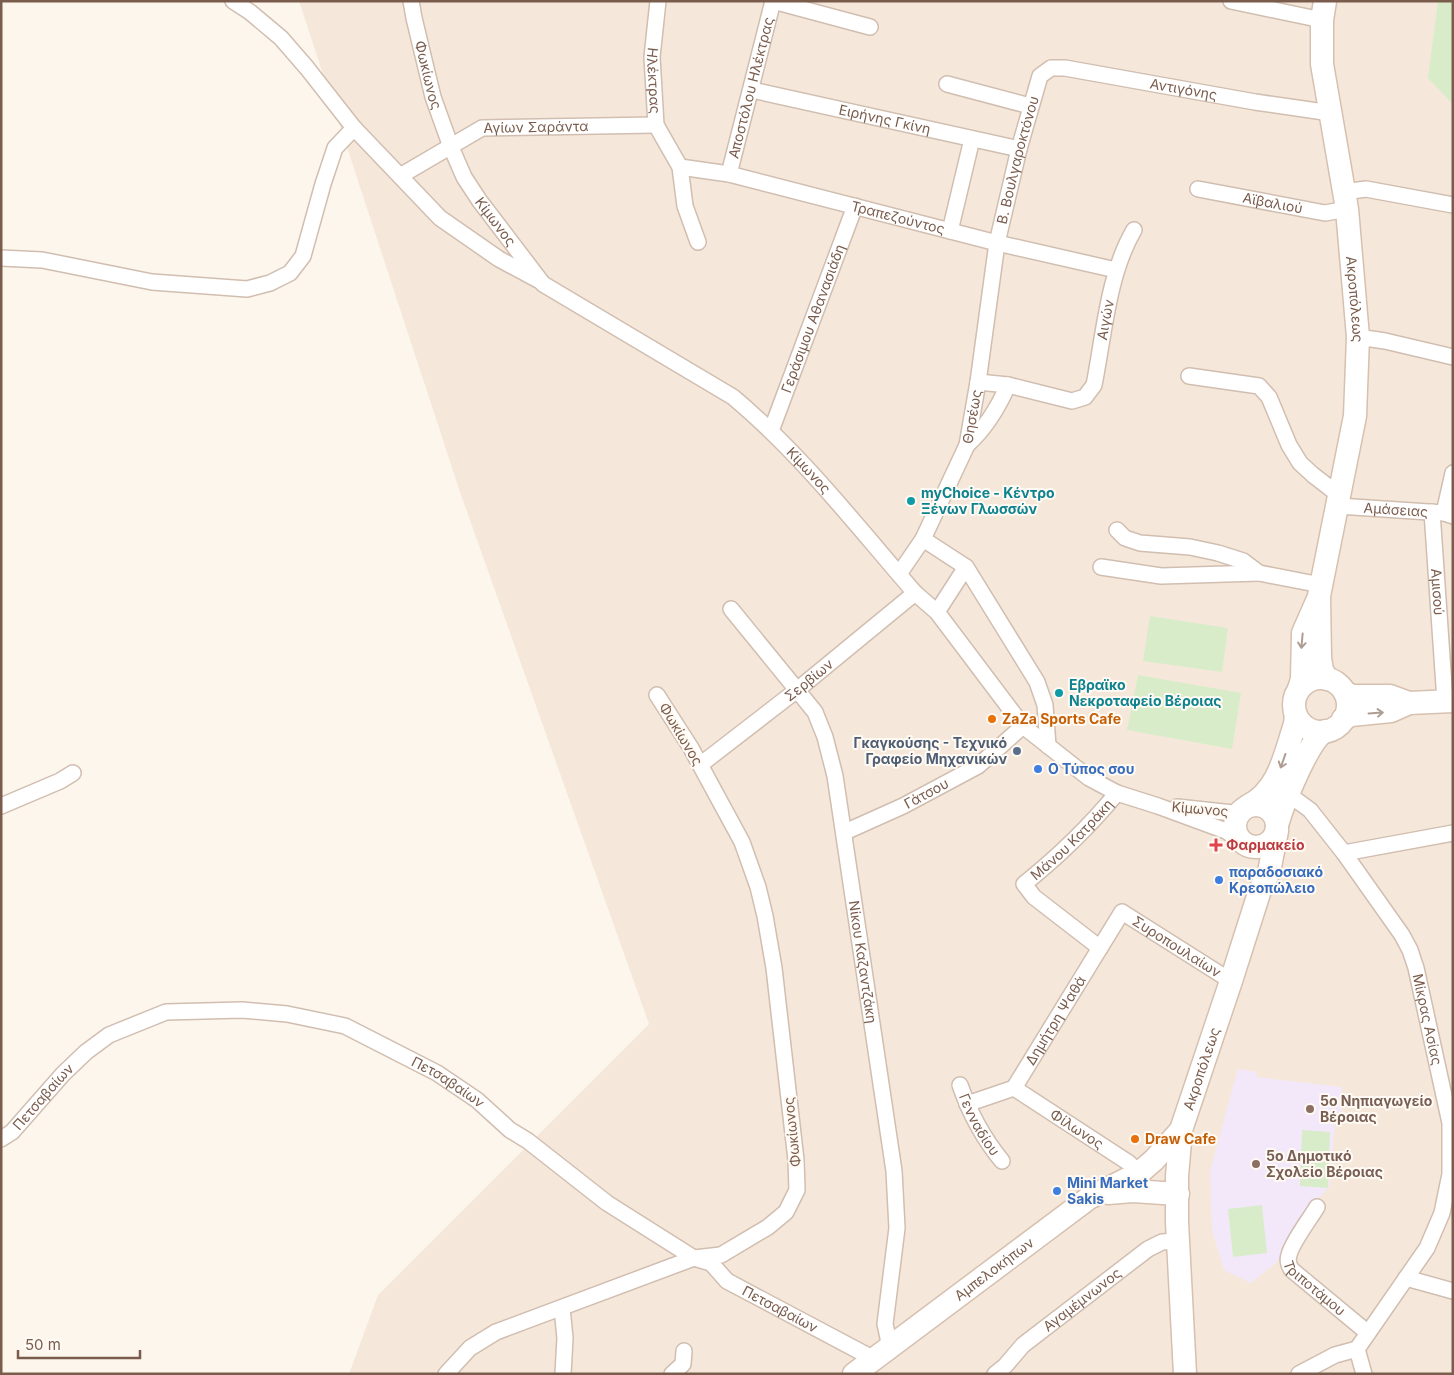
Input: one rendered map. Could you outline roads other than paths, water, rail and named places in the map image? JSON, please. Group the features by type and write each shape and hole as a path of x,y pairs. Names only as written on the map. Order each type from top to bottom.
{"street":[{"path":"233,1 250,12 281,38 354,128 440,218 499,259 543,284"},
{"name":"Φωκίωνος","path":"411,1 433,97 451,147"},
{"name":"Ηλέκτρας","path":"658,1 652,57 653,105 656,125 680,168 685,206 698,242"},
{"path":"773,1 870,27"},
{"name":"Αποστόλου Ηλέκτρας","path":"729,174 752,90 773,1"},
{"path":"1231,1 1324,10"},
{"name":"Ακροπόλεως","path":"1300,689 1303,633 1320,591 1355,416 1358,337 1346,200 1322,64 1324,10"},
{"name":"Αντιγόνης","path":"1040,76 1050,68 1065,68 1255,102 1331,113"},
{"name":"Β. Βουλγαροκτόνου","path":"997,243 1030,106 1040,76"},
{"path":"947,84 1030,106"},
{"name":"Ειρήνης Γκίνη","path":"752,90 1019,149"},
{"name":"Αγίων Σαράντα","path":"400,176 482,128 656,125"},
{"path":"1,258 42,260 152,282 247,288 270,282 290,273 303,256 335,148 354,128"},
{"path":"950,231 972,139"},
{"name":"Κίμωνος","path":"451,147 470,188 543,284 733,397 771,431 799,459 915,593 937,612 1023,726 1089,778 1117,793 1226,831 1242,842"},
{"name":"Τραπεζούντος","path":"680,168 729,174 997,243 1116,270"},
{"name":"Αϊβαλιού","path":"1198,189 1325,213 1366,189 1453,206"},
{"name":"Γεράσιμου Αθανασιάδη","path":"771,431 856,206"},
{"name":"Αιγών","path":"1008,385 1072,402 1085,397 1094,385 1116,270 1124,247 1134,230"},
{"name":"Θησέως","path":"899,574 923,538 967,445 978,382 997,243"},
{"path":"1358,337 1385,341 1453,357"},
{"path":"1189,376 1259,386 1269,396 1289,445 1300,462 1338,501"},
{"path":"967,445 978,435 998,407 1008,385 978,382"},
{"name":"Αμισού","path":"1449,701 1443,514 1453,473"},
{"name":"Αμάσειας","path":"1338,501 1443,514"},
{"path":"1118,530 1125,538 1140,543 1190,547 1218,553 1243,561 1259,573"},
{"path":"923,538 966,567 1038,682 1045,705 1048,746"},
{"path":"937,612 966,567"},
{"path":"1101,567 1130,573 1161,576 1259,573 1320,591"},
{"name":"Ακροπόλεως","path":"1320,591 1320,658 1322,670 1327,679"},
{"name":"Σερβίων","path":"700,765 798,690 915,593"},
{"name":"Νίκου Καζαντζάκη","path":"731,608 815,712 825,737 835,776 891,1144 895,1186 897,1228 885,1320 886,1329 873,1363"},
{"path":"1260,890 1254,864 1248,848 1237,835 1235,822 1245,808 1260,799 1277,777 1295,724 1294,701 1300,689 1312,679 1327,679 1340,686 1345,693 1348,706 1334,725"},
{"path":"1345,693 1353,696 1395,697 1409,703"},
{"name":"Φωκίωνος","path":"446,1374 470,1348 496,1332 694,1258 721,1254 768,1227 786,1212 797,1190 796,1160 774,968 758,887 742,842 700,765 657,695"},
{"path":"1296,715 1308,728 1316,731 1334,725 1351,715 1391,711 1409,703 1449,701"},
{"name":"Ακροπόλεως","path":"1184,1374 1178,1232 1181,1130 1260,890 1270,866 1277,828 1288,794 1318,736 1334,725"},
{"name":"Γάτσου","path":"845,832 903,806 978,766 1023,726"},
{"path":"1,806 60,781 73,773"},
{"name":"Μάνου Κατράκη","path":"1100,948 1034,897 1024,884 1049,864 1092,823 1117,793"},
{"name":"Μίκρας Ασίας","path":"1288,794 1310,810 1344,852 1402,935 1413,958 1448,1110 1452,1161 1446,1200 1438,1228 1428,1248 1357,1349"},
{"path":"1245,808 1254,805 1267,808 1276,818 1277,828"},
{"name":"Κίμωνος","path":"1158,806 1233,813 1245,808"},
{"name":"Ακροπόλεως","path":"1242,842 1257,847 1263,846 1269,842 1277,828"},
{"path":"1344,852 1453,833"},
{"name":"Δημήτρη Ψαθά","path":"1014,1088 1122,912"},
{"name":"Συροπουλαίων","path":"1122,912 1231,982"},
{"name":"Πετσαβαίων","path":"1,1139 12,1132 69,1068 86,1052 109,1036 166,1012 242,1010 287,1014 345,1026 437,1074 477,1100 510,1130 528,1141 607,1203 694,1258 711,1264 727,1281 873,1363"},
{"name":"Γενναδίου","path":"960,1085 967,1104 986,1141 1002,1161"},
{"path":"967,1104 1014,1088"},
{"name":"Φίλωνος","path":"1014,1088 1129,1163 1139,1172"},
{"name":"Αμπελοκήπων","path":"873,1363 1092,1196 1139,1172 1154,1160 1181,1130"},
{"path":"1139,1172 1156,1172 1178,1185"},
{"path":"1092,1196 1123,1191 1155,1193 1178,1185"},
{"path":"1155,1193 1167,1203 1178,1232"},
{"name":"Τριποτάμου","path":"1317,1207 1291,1250 1289,1265 1292,1270 1368,1333"},
{"name":"Αγαμέμνωνος","path":"995,1374 1005,1366 1023,1345 1148,1249 1178,1232"},
{"path":"1406,1278 1453,1291"},
{"path":"562,1308 565,1338 563,1374"},
{"path":"1299,1374 1335,1356 1357,1349 1364,1374"},
{"path":"672,1374 682,1364 684,1351"}],"place":[{"name":"myChoice - Κέντρο Ξένων Γλωσσών","path":"911,501"},
{"name":"Εβραϊκο Νεκροταφείο Βέροιας","path":"1059,693"},
{"name":"ZaZa Sports Cafe","path":"992,719"},
{"name":"Γκαγκούσης - Τεχνικό Γραφείο Μηχανικών","path":"1017,751"},
{"name":"Ο Τύπος σου","path":"1038,769"},
{"name":"Φαρμακείο","path":"1216,845"},
{"name":"παραδοσιακό Κρεοπώλειο","path":"1219,880"},
{"name":"5ο Νηπιαγωγείο Βέροιας","path":"1310,1109"},
{"name":"Draw Cafe","path":"1135,1139"},
{"name":"5ο Δημοτικό Σχολείο Βέροιας","path":"1256,1164"},
{"name":"Mini Market Sakis","path":"1057,1191"}]}
